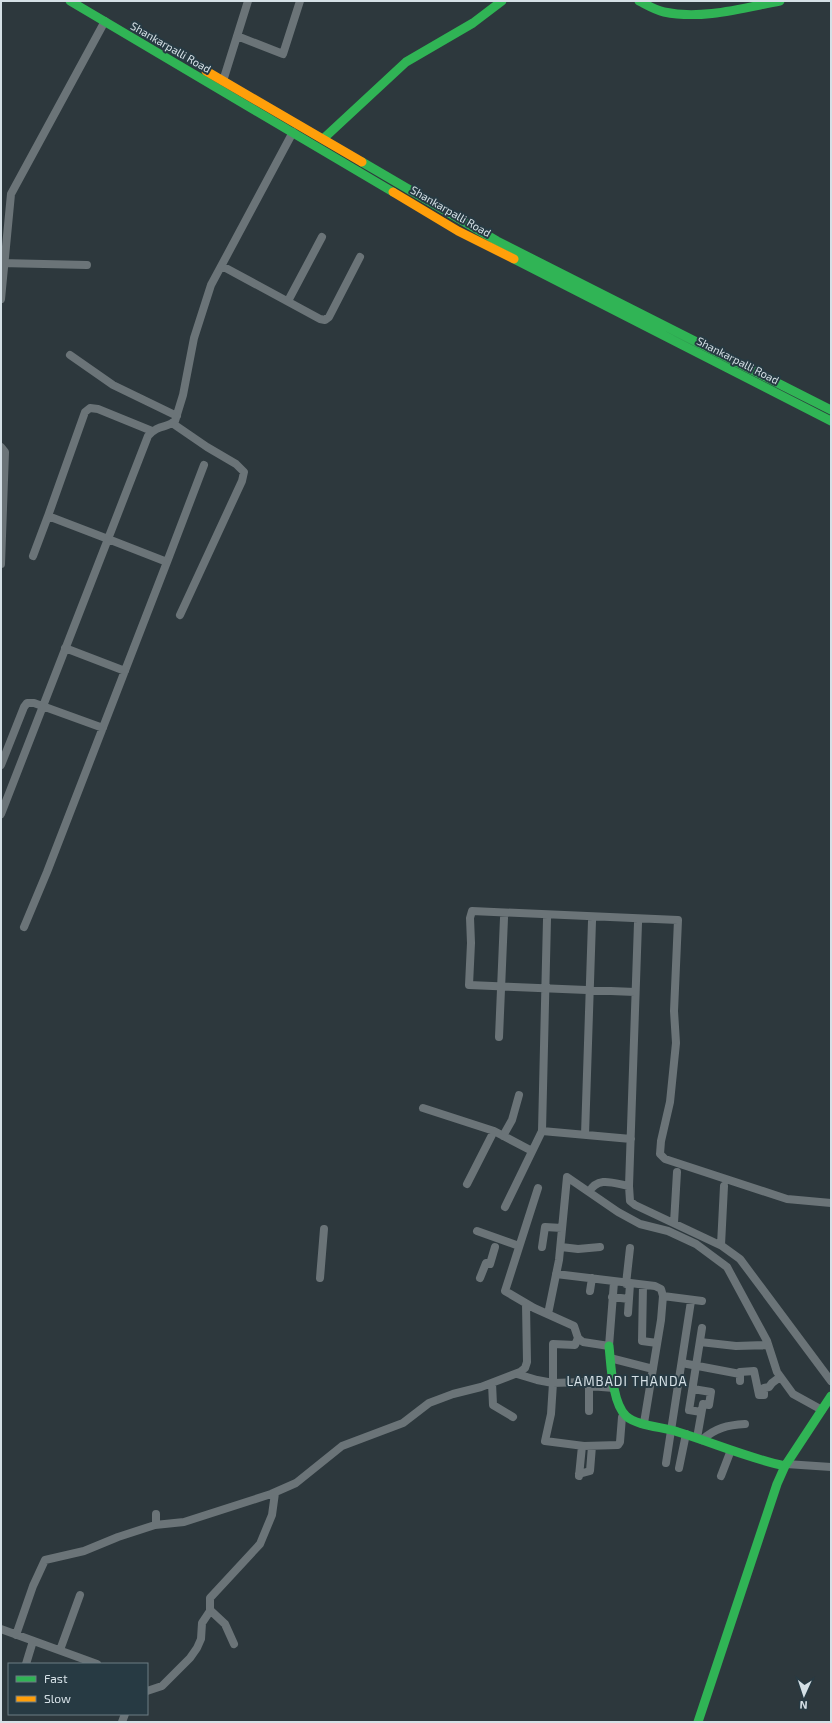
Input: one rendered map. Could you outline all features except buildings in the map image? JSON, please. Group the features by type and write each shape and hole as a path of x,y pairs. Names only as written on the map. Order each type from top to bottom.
{"main road":[{"name":"Shankarpalli Road","path":"70,1 458,231 831,421"},
{"name":"Shankarpalli Road","path":"84,1 497,241 831,410"},
{"path":"323,139 406,62 473,23 502,1"},
{"path":"639,1 664,12 676,14 710,12 780,1"},
{"path":"609,1346 614,1388 620,1407 625,1416 633,1420 686,1434 761,1460 786,1464"},
{"path":"698,1722 777,1484 786,1464 831,1396"}],"street":[{"path":"223,81 248,1"},
{"path":"237,36 283,54 300,1"},
{"path":"1,299 3,263 11,194 104,21"},
{"path":"1,814 148,436 159,427 175,420 183,395 194,338 211,285 293,132"},
{"path":"288,301 322,237"},
{"path":"222,266 320,319 325,320 329,317 360,257"},
{"path":"3,263 87,265"},
{"path":"70,355 113,384 175,420 207,447 236,464 244,472 242,481 180,615"},
{"path":"33,556 85,412 90,408 98,408 152,432"},
{"path":"1,447 5,452 1,564"},
{"path":"24,927 47,872 204,465"},
{"path":"48,516 167,562"},
{"path":"65,648 125,670"},
{"path":"1,765 24,707 30,702 102,728"},
{"path":"636,992 469,985 471,943 470,918 472,911 678,920 674,1011 676,1043 670,1102 661,1142 660,1154 665,1159 787,1199 831,1203"},
{"path":"499,1037 504,918"},
{"path":"505,1207 542,1131 548,919"},
{"path":"585,1135 592,921"},
{"path":"638,923 629,1186 630,1201 635,1205 720,1245 740,1259 831,1381"},
{"path":"503,1136 512,1120 519,1095"},
{"path":"423,1108 494,1131 532,1151"},
{"path":"467,1184 494,1131"},
{"path":"542,1131 631,1139"},
{"path":"674,1223 677,1172"},
{"path":"548,1314 561,1247 567,1177 618,1212 640,1224 668,1231 696,1244 727,1266 768,1345 780,1377 793,1394 822,1410"},
{"path":"588,1192 593,1185 602,1181 629,1186"},
{"path":"720,1245 724,1186"},
{"path":"538,1188 505,1291 526,1304 574,1326 578,1338 583,1342 609,1346 614,1282"},
{"path":"542,1247 544,1227 562,1228"},
{"path":"320,1278 324,1230"},
{"path":"477,1231 519,1246"},
{"path":"480,1278 486,1263 490,1264 495,1247"},
{"path":"561,1247 578,1249 600,1247"},
{"path":"628,1312 630,1248"},
{"path":"556,1274 659,1287 662,1292 663,1296 657,1343 644,1423"},
{"path":"590,1291 592,1278"},
{"path":"643,1285 642,1341 657,1343"},
{"path":"663,1296 690,1301 702,1301"},
{"path":"612,1297 629,1299"},
{"path":"666,1463 690,1301"},
{"path":"16,1635 32,1586 45,1560 84,1552 118,1537 156,1524 184,1522 275,1493 296,1483 342,1446 402,1423 428,1403 517,1374 525,1368 526,1362 526,1304"},
{"path":"702,1328 689,1410 702,1412"},
{"path":"578,1338 575,1345 553,1344 553,1383 550,1414 545,1441 582,1446 618,1446 620,1442 622,1417 625,1416"},
{"path":"700,1342 736,1346 768,1345"},
{"path":"610,1358 653,1369"},
{"path":"682,1363 740,1378 740,1372 754,1371 759,1395 764,1395 764,1388 769,1387 780,1377"},
{"path":"517,1374 553,1383 584,1382 589,1386 614,1388"},
{"path":"492,1383 493,1405 513,1416"},
{"path":"589,1386 589,1411"},
{"path":"692,1389 711,1392 709,1405 703,1404 699,1439"},
{"path":"699,1439 721,1428 745,1424"},
{"path":"678,1468 686,1434"},
{"path":"582,1446 579,1475 590,1471 592,1446"},
{"path":"721,1476 731,1450"},
{"path":"786,1464 831,1467"},
{"path":"148,1691 162,1686 190,1658 201,1639 202,1623 210,1610 210,1598 260,1544 272,1515 275,1493"},
{"path":"156,1514 156,1524"},
{"path":"60,1650 80,1594"},
{"path":"210,1610 225,1624 234,1644"},
{"path":"1,1629 94,1663"},
{"path":"26,1663 33,1641"}],"traffic: fast":[{"path":"70,1 393,192"},
{"path":"323,139 406,62 473,23 502,1"},
{"path":"639,1 654,9 664,12 693,15 737,10 780,1"},
{"path":"362,162 497,241 831,410"},
{"path":"514,259 831,421"},
{"path":"609,1346 615,1393 621,1410 626,1416 637,1422 672,1430 744,1455 785,1466"},
{"path":"698,1722 777,1484 785,1466 831,1396"}],"traffic: slow":[{"path":"206,71 362,162"},
{"path":"393,192 458,231 514,259"}],"district":[{"name":"LAMBADI THANDA","path":"627,1381"}]}
